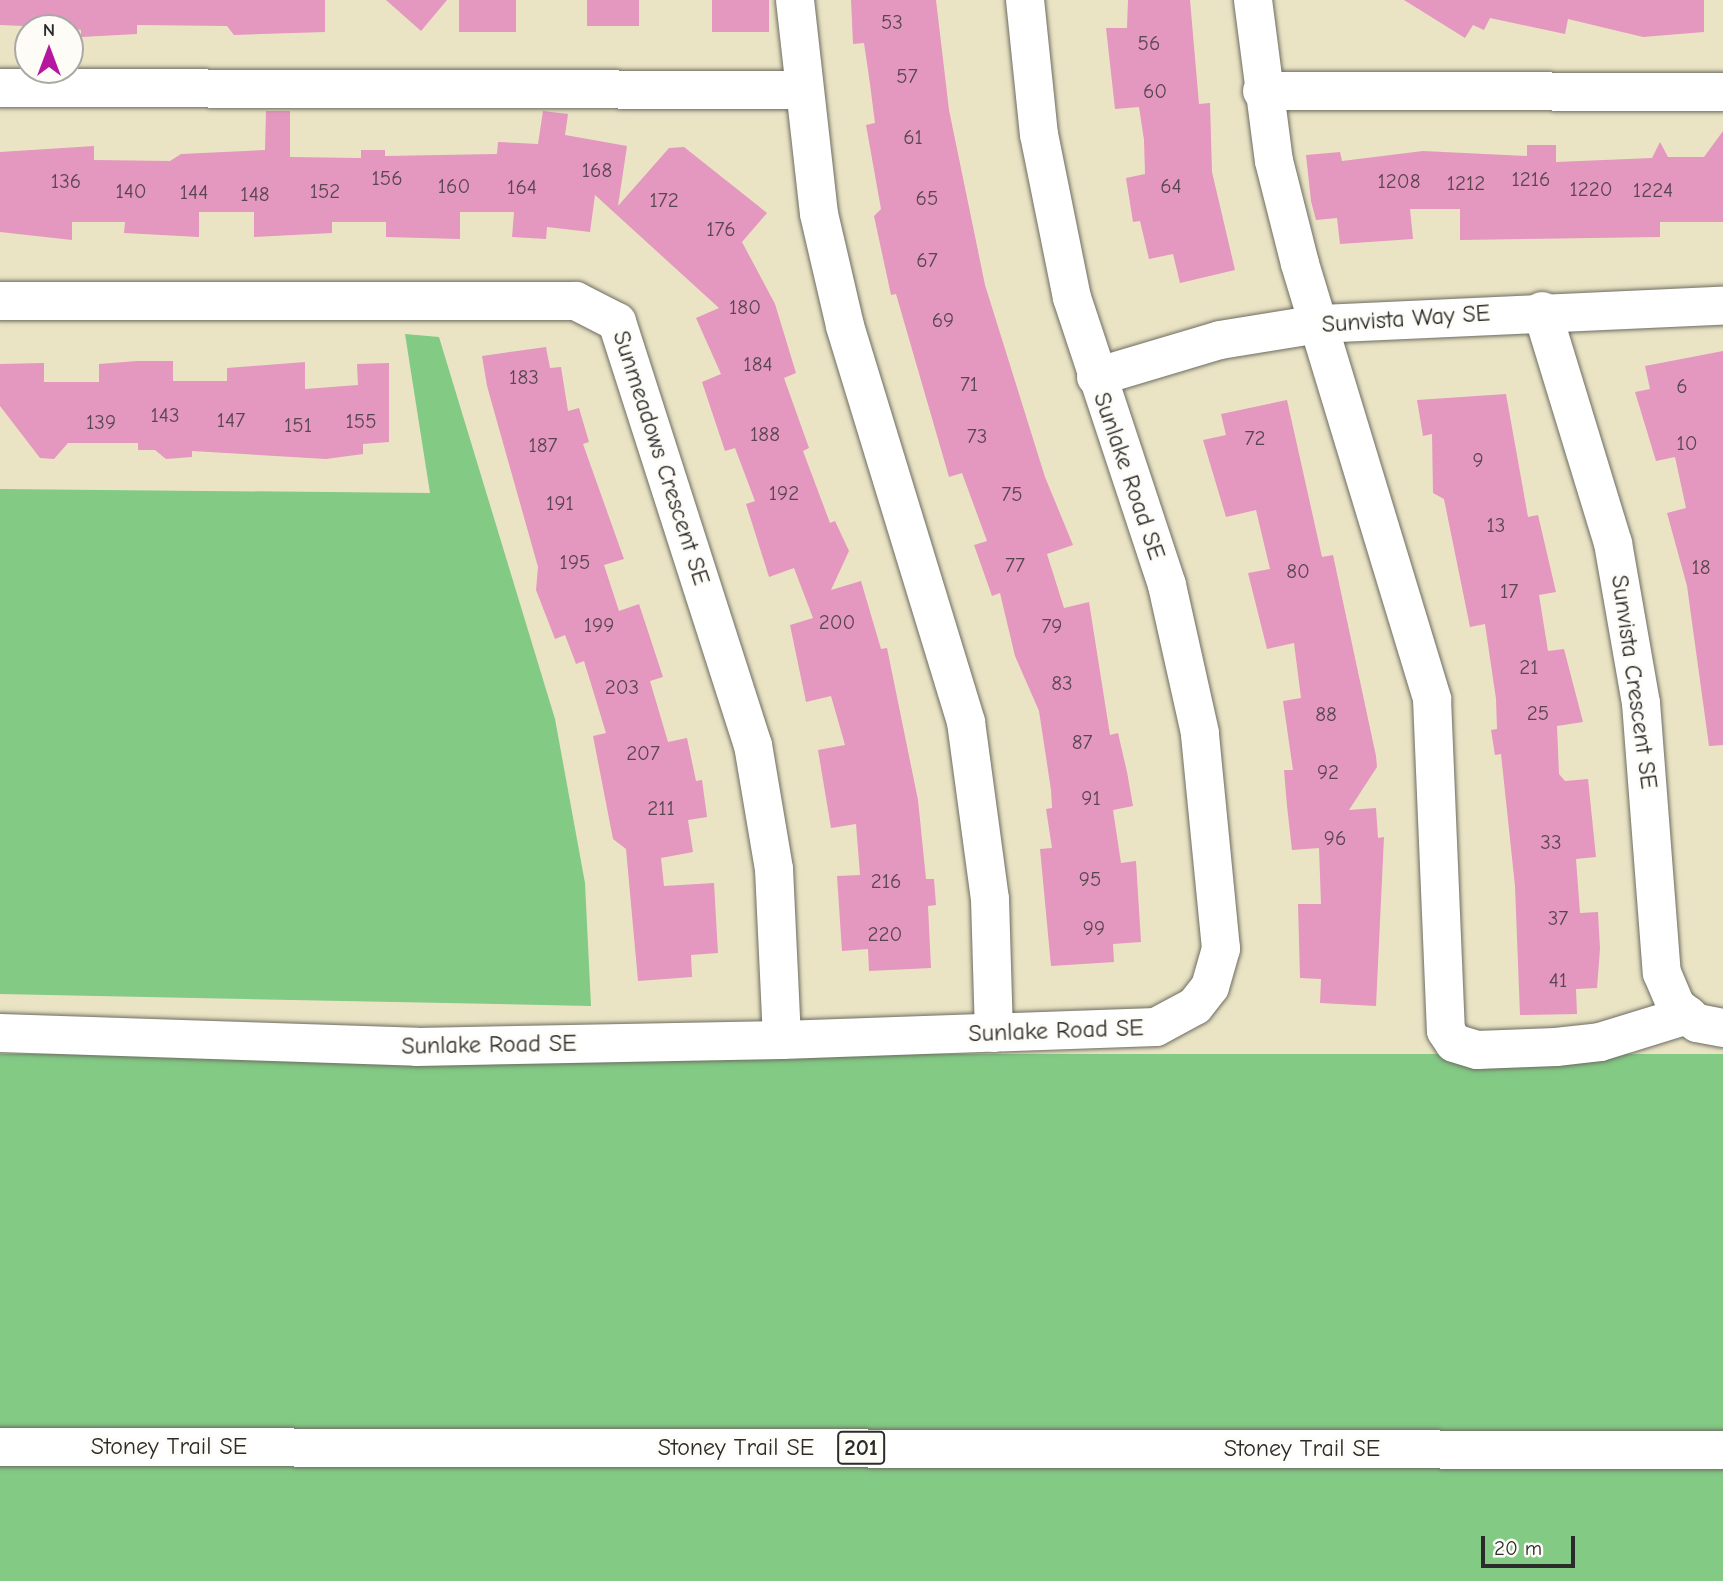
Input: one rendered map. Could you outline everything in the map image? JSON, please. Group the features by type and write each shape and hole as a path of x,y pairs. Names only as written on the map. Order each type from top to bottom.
{"main road":[{"path":"795,0 802,90 819,214 860,391 966,722 990,899 994,1033"},
{"name":"Sunlake Road SE","path":"0,1033 417,1047 782,1040 1156,1027 1195,1006 1218,967 1214,846 1185,656 1096,377 1051,207 1025,0"},
{"path":"1253,0 1262,91 1273,161 1432,699 1446,1031 1454,1043 1477,1050 1556,1047 1600,1042 1688,1016 1723,1028"},
{"path":"0,88 802,90"},
{"path":"1262,91 1723,92"},
{"name":"Sunmeadows Crescent SE","path":"0,301 576,301 617,322 753,745 776,882 782,1040"},
{"name":"Sunvista Way SE","path":"1096,377 1220,340 1319,324 1542,311 1723,306"},
{"name":"Sunvista Crescent SE","path":"1542,311 1612,544 1641,703 1662,973 1668,995 1688,1016"},
{"name":"Stoney Trail SE","path":"0,1447 1723,1450"}],"green space":[{"path":"405,334 439,337 555,719 585,883 591,1006 0,994 0,489 430,493"},
{"path":"0,1054 1723,1054 1723,1581 0,1581"}],"building":[{"path":"0,0 325,0 325,32 234,35 227,26 137,25 137,34 84,37 84,14 14,14 14,26 0,25"},
{"path":"386,0 447,0 421,31"},
{"path":"459,0 516,0 516,32 459,32"},
{"path":"587,0 639,0 639,26 587,26"},
{"path":"712,0 769,0 769,32 712,32"},
{"path":"851,0 936,0 949,110 985,285 1045,477 1073,545 1047,554 1064,608 1089,602 1110,735 1118,733 1127,772 1133,806 1113,810 1121,863 1136,861 1141,942 1113,944 1114,962 1051,966 1040,849 1052,848 1046,809 1052,808 1039,711 1015,656 1000,593 992,596 974,545 987,541 962,473 949,477 896,294 891,295 874,216 881,209 866,125 875,123 870,84 864,43 853,44"},
{"path":"1128,0 1190,0 1199,104 1210,103 1212,172 1235,270 1180,283 1173,254 1149,259 1140,221 1133,222 1126,178 1145,174 1144,140 1139,107 1115,109 1106,28 1127,28"},
{"path":"1404,0 1704,0 1704,32 1643,37 1568,19 1565,34 1490,18 1484,30 1473,25 1465,38"},
{"path":"266,111 290,111 290,157 361,158 361,150 385,150 385,156 497,154 498,142 538,144 543,111 568,114 565,135 627,146 618,206 669,148 684,147 767,213 742,242 775,304 796,373 784,378 809,448 803,451 830,523 835,521 849,551 831,590 861,581 881,649 887,648 918,800 926,879 934,879 936,905 928,906 931,968 869,971 868,949 842,951 837,876 860,875 856,824 831,828 818,750 845,745 831,696 806,702 790,625 813,618 794,568 769,577 746,504 755,501 735,448 725,451 702,382 721,374 696,318 719,308 595,195 590,232 547,227 546,239 512,237 514,212 460,212 460,239 386,237 386,222 332,222 332,233 254,237 254,212 199,212 199,237 124,233 125,222 72,222 72,240 0,232 0,152 94,146 94,160 170,161 181,154 265,150"},
{"path":"1723,131 1723,222 1660,222 1660,237 1460,240 1460,209 1410,209 1413,239 1340,244 1337,218 1316,220 1311,201 1306,155 1340,152 1342,161 1423,151 1527,156 1527,145 1556,145 1556,162 1652,158 1660,142 1668,157 1704,157"},
{"path":"546,347 550,368 561,367 568,411 579,408 589,442 583,444 624,559 604,565 619,611 639,604 663,677 650,681 668,742 687,738 696,781 702,780 707,817 688,820 693,852 661,858 664,886 714,883 718,953 691,955 692,977 638,981 626,849 613,839 593,736 606,733 584,661 576,664 565,635 555,639 536,590 538,567 487,386 482,356"},
{"path":"1723,351 1723,745 1709,746 1687,586 1667,513 1686,508 1675,457 1656,461 1635,392 1650,389 1645,366"},
{"path":"173,361 173,381 227,381 227,368 305,362 305,389 358,385 357,364 389,363 389,442 363,444 363,454 326,459 192,451 192,457 166,459 155,450 138,450 138,443 68,443 54,459 40,458 0,406 0,364 44,363 44,382 99,382 99,364"},
{"path":"1506,394 1528,517 1538,515 1556,592 1539,595 1548,651 1564,649 1583,722 1557,726 1559,774 1565,781 1588,779 1596,857 1576,859 1580,913 1598,912 1600,949 1597,988 1576,989 1577,1014 1520,1015 1515,886 1501,754 1495,755 1491,730 1497,729 1496,699 1485,624 1470,627 1444,499 1433,493 1432,434 1423,436 1417,400"},
{"path":"1287,400 1322,557 1333,555 1376,756 1377,767 1349,810 1376,808 1378,838 1384,837 1376,1006 1320,1003 1321,979 1300,978 1298,904 1321,904 1319,848 1292,850 1287,806 1284,770 1293,770 1283,701 1301,698 1294,643 1267,649 1248,573 1270,569 1256,510 1226,517 1203,440 1226,435 1221,414"}]}
